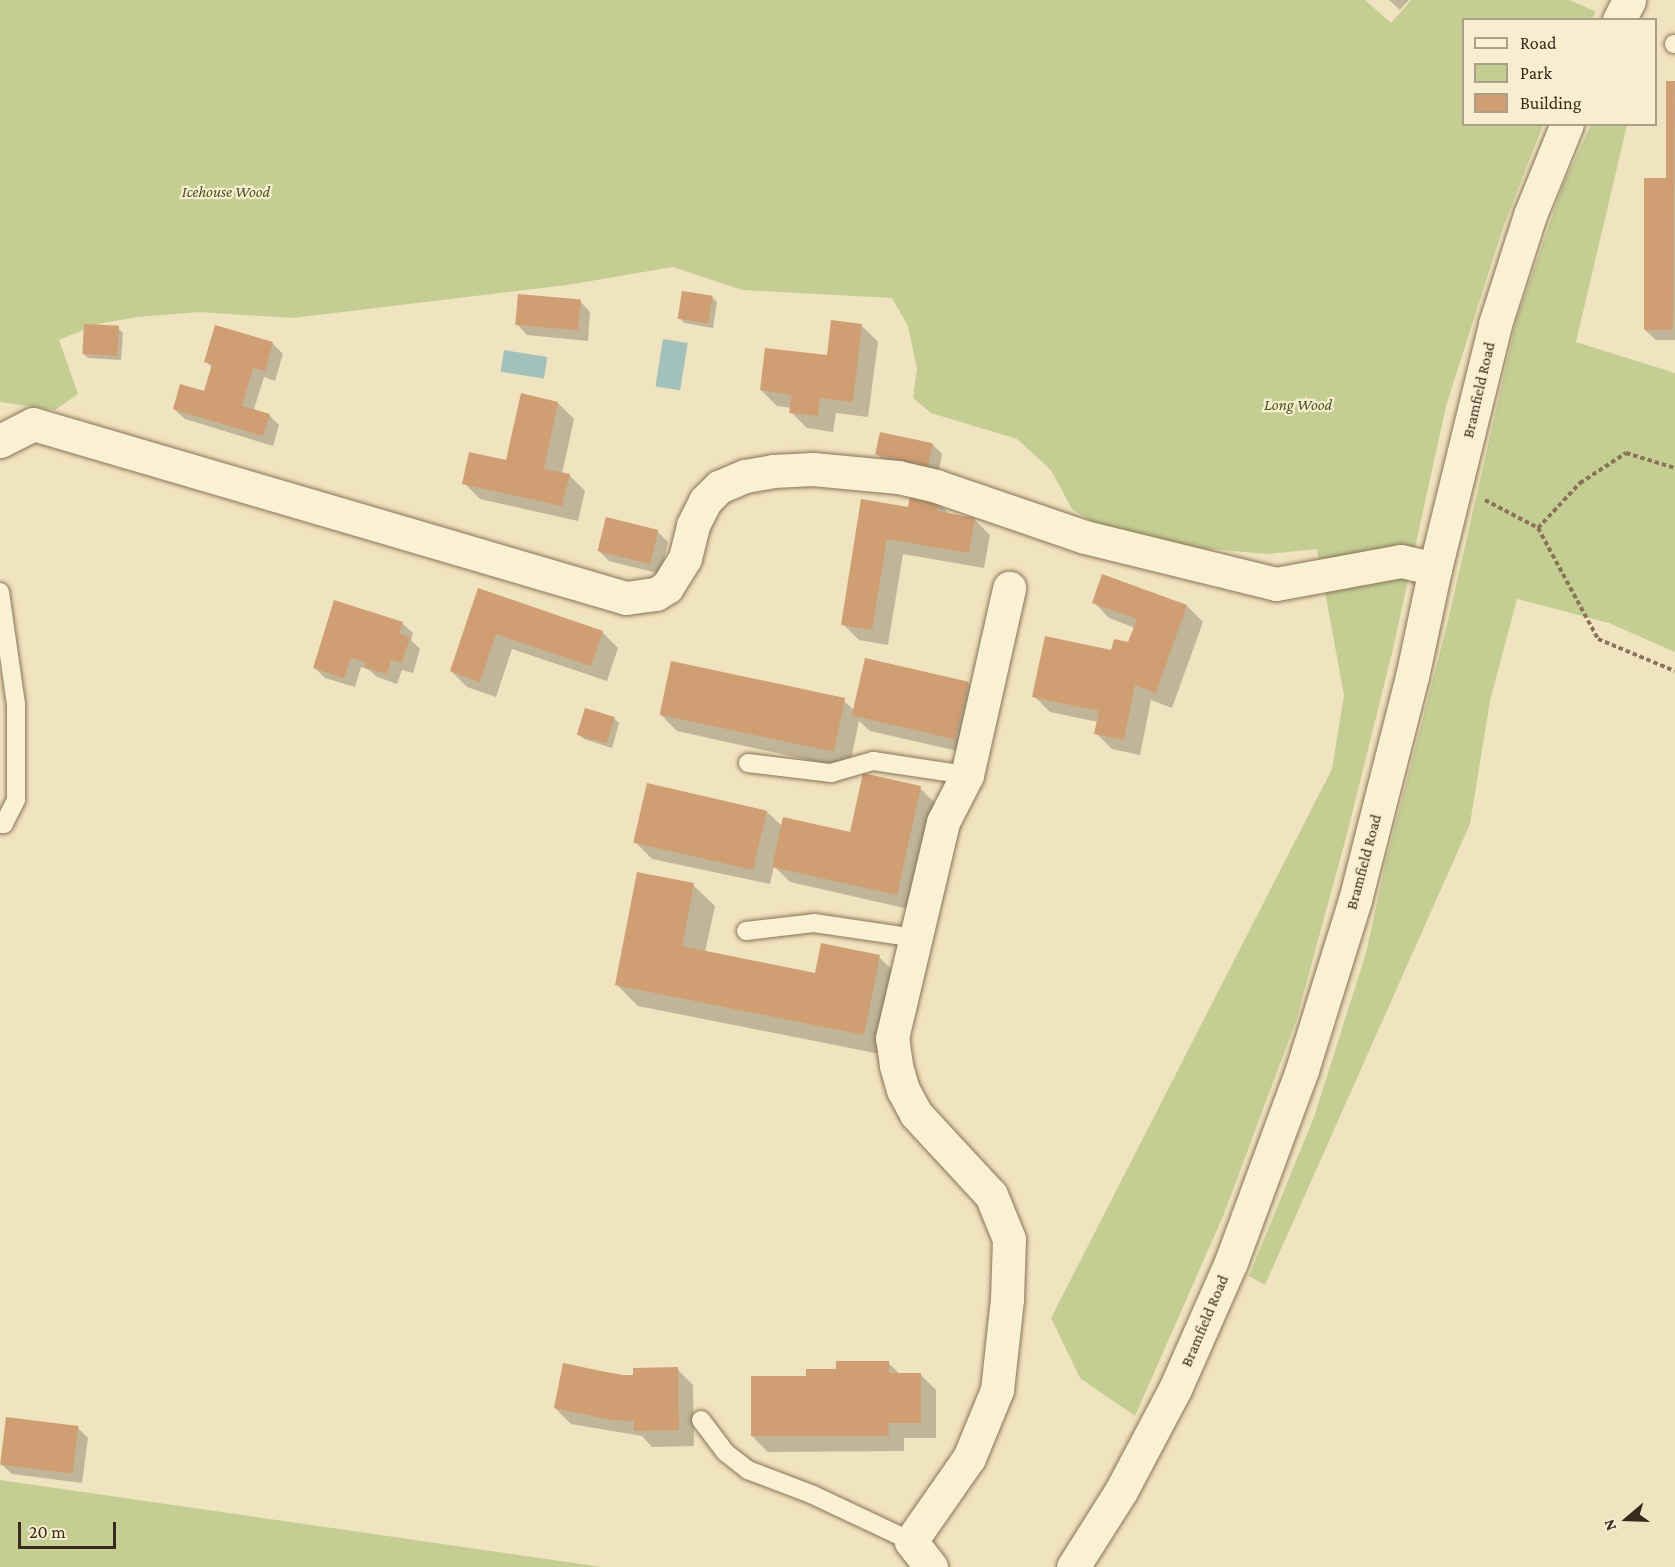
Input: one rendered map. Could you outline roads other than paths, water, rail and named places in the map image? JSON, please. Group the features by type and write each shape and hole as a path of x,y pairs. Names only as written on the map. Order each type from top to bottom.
{"street":[{"name":"Bramfield Road","path":"1074,1567 1121,1491 1175,1389 1231,1262 1302,1070 1355,900 1412,676 1434,569 1495,324 1530,215 1566,126"},
{"path":"0,441 33,424 626,598 656,594 668,587 685,558 693,525 705,501 719,487 745,476 773,471 849,471 927,484 1085,537 1276,584 1401,561 1434,569"},
{"path":"931,1567 911,1541 969,1458 998,1390 1007,1299 1009,1239 991,1195 916,1114 903,1090 892,1038 943,822 967,775 1009,588"}],"lane":[{"path":"0,591 16,704 16,800 4,824 0,824"},
{"path":"748,763 831,773 873,761 967,775"},
{"path":"746,931 814,923 915,938"},
{"path":"702,1419 725,1452 748,1470 811,1494 911,1541"}],"water":[{"path":"663,339 688,343 680,390 655,386"},
{"path":"504,350 547,357 544,379 501,372"}],"park label":[{"name":"Icehouse Wood","path":"226,192"},
{"name":"Long Wood","path":"1298,405"}]}
